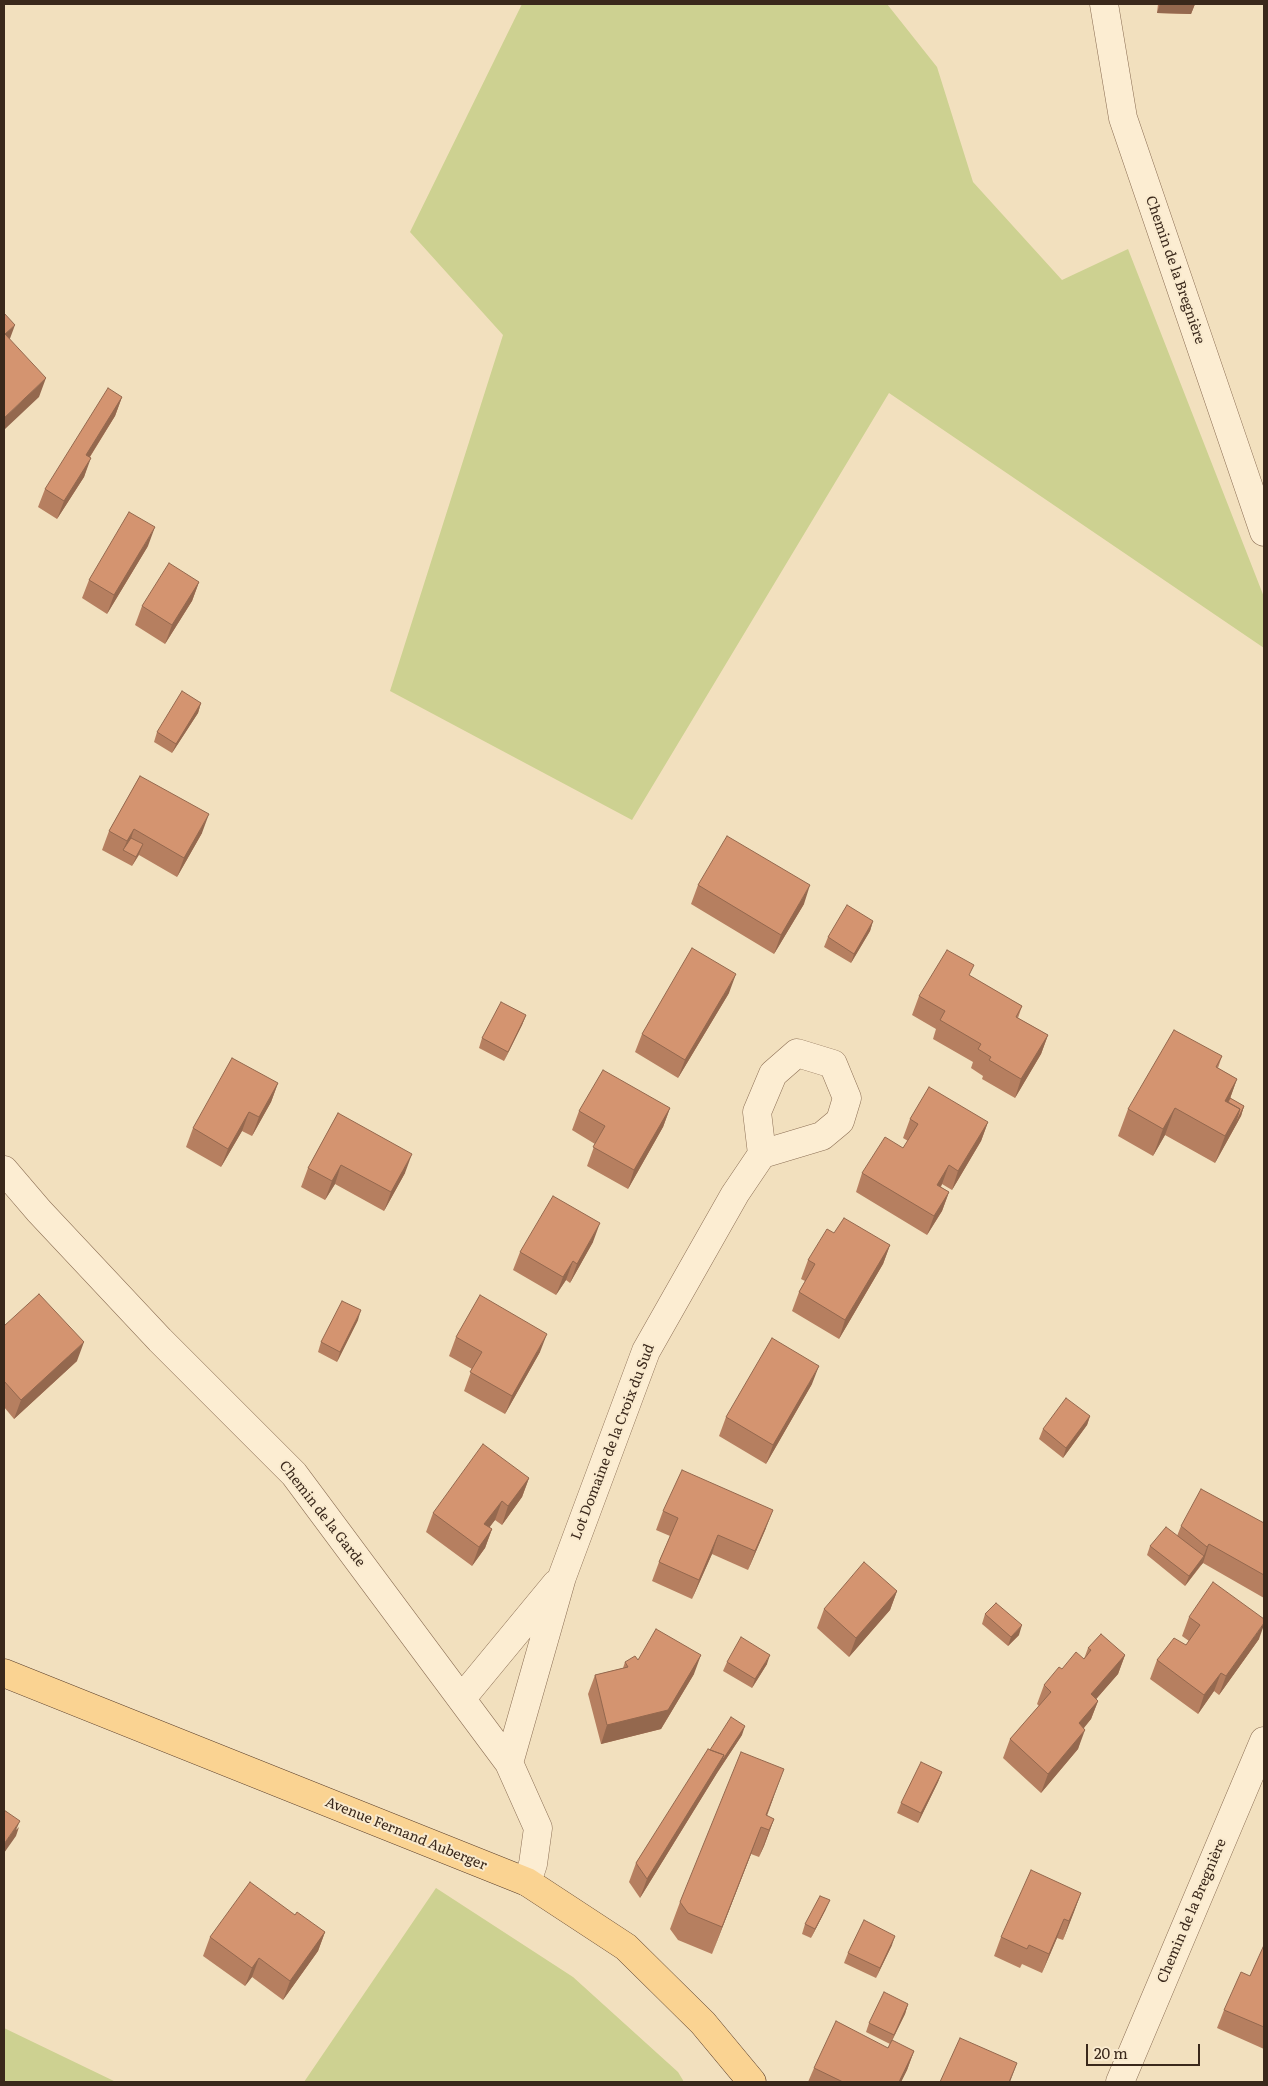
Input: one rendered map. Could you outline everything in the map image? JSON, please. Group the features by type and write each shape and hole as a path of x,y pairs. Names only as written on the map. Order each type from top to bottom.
{"main road":[{"name":"Avenue Fernand Auberger","path":"4,1673 527,1882 626,1947 703,2023 752,2082"}],"street":[{"name":"Chemin de la Bregnière","path":"1104,4 1123,118 1264,532"},
{"name":"Lot Domaine de la Croix du Sud","path":"510,1762 562,1577 646,1351 736,1194 762,1154"},
{"name":"Chemin de la Garde","path":"4,1170 39,1211 160,1340 294,1474 510,1762 538,1828 533,1864 527,1882"},
{"name":"Lot Domaine de la Croix du Sud","path":"462,1698 562,1577"},
{"name":"Chemin de la Bregnière","path":"1120,2082 1264,1741"}],"green space":[{"path":"522,4 887,4 937,67 973,182 1062,280 1128,249 1264,597 1264,648 889,393 632,820 390,691 503,335 410,232"},
{"path":"436,1888 573,1977 678,2072 684,2082 304,2082"},
{"path":"4,2028 116,2082 4,2082"}],"building":[{"path":"4,313 15,325 5,334 46,378 4,418"},
{"path":"108,388 122,397 86,455 91,458 64,501 45,489"},
{"path":"129,512 155,527 114,595 89,580"},
{"path":"169,563 199,582 172,625 142,606"},
{"path":"182,691 201,703 176,744 157,732"},
{"path":"140,776 209,814 184,858 134,829 127,841 109,831"},
{"path":"727,836 810,885 781,935 698,885"},
{"path":"131,838 143,844 136,857 123,850"},
{"path":"847,905 873,921 854,954 828,937"},
{"path":"692,948 736,974 685,1060 642,1034"},
{"path":"947,950 974,965 969,975 1022,1006 1016,1017 1048,1035 1021,1079 989,1060 991,1057 978,1049 981,1044 940,1020 945,1011 919,996"},
{"path":"501,1002 526,1015 508,1052 482,1038"},
{"path":"1174,1030 1222,1056 1216,1067 1237,1079 1225,1101 1240,1109 1225,1136 1175,1108 1163,1129 1128,1109"},
{"path":"232,1058 278,1083 259,1117 249,1112 228,1149 193,1128"},
{"path":"603,1070 670,1108 634,1170 593,1147 605,1126 579,1111"},
{"path":"929,1087 988,1122 958,1171 949,1165 937,1185 949,1192 934,1216 862,1173 885,1137 903,1148 918,1124 910,1119"},
{"path":"1230,1098 1244,1106 1234,1127 1240,1109 1228,1102"},
{"path":"338,1113 412,1154 391,1192 341,1165 332,1181 308,1168"},
{"path":"553,1196 600,1223 577,1264 573,1261 563,1277 520,1252"},
{"path":"844,1218 890,1245 845,1320 799,1292 815,1264 808,1260 827,1229 834,1233"},
{"path":"39,1294 84,1342 21,1400 4,1381 4,1326"},
{"path":"480,1295 547,1334 512,1396 470,1372 482,1352 456,1337"},
{"path":"342,1301 361,1310 340,1352 321,1342"},
{"path":"772,1338 819,1366 773,1445 726,1417"},
{"path":"1066,1398 1090,1416 1066,1448 1043,1429"},
{"path":"483,1444 529,1478 508,1506 502,1501 484,1524 492,1529 479,1547 433,1513"},
{"path":"682,1470 773,1510 755,1551 718,1535 699,1580 659,1562 678,1518 663,1511"},
{"path":"1201,1489 1264,1523 1264,1575 1209,1544 1207,1547 1181,1526"},
{"path":"1166,1527 1204,1556 1189,1576 1150,1546"},
{"path":"864,1562 897,1591 856,1638 824,1609"},
{"path":"1213,1582 1264,1619 1264,1623 1226,1676 1221,1673 1204,1695 1157,1660 1174,1638 1186,1645 1200,1625 1189,1617"},
{"path":"996,1603 1022,1625 1011,1637 985,1614"},
{"path":"656,1629 701,1655 668,1710 607,1725 595,1675 628,1667 625,1662 635,1656 638,1660"},
{"path":"1101,1634 1125,1655 1091,1694 1098,1701 1079,1723 1085,1730 1048,1774 1010,1739 1051,1692 1044,1685 1059,1667 1062,1669 1076,1652 1084,1659 1091,1650 1088,1648"},
{"path":"741,1637 770,1655 755,1679 727,1662"},
{"path":"731,1717 745,1726 720,1764 724,1755 710,1750"},
{"path":"708,1749 724,1755 647,1879 636,1863"},
{"path":"741,1752 784,1769 766,1815 774,1819 769,1830 761,1827 722,1927 688,1913 680,1902"},
{"path":"921,1762 942,1772 921,1813 901,1803"},
{"path":"4,1810 20,1821 4,1844"},
{"path":"1031,1870 1081,1893 1069,1921 1064,1919 1049,1954 1029,1945 1027,1949 1001,1937"},
{"path":"250,1882 295,1915 297,1912 325,1932 290,1981 259,1958 252,1968 210,1937"},
{"path":"820,1896 830,1900 815,1929 805,1924"},
{"path":"864,1920 895,1936 880,1968 848,1953"},
{"path":"1264,1945 1264,2027 1224,2010 1241,1972 1250,1976"},
{"path":"884,1992 908,2004 894,2035 869,2023"},
{"path":"836,2021 888,2048 892,2040 914,2051 899,2082 843,2082 814,2068"},
{"path":"960,2038 1017,2063 1009,2082 940,2082"}]}
